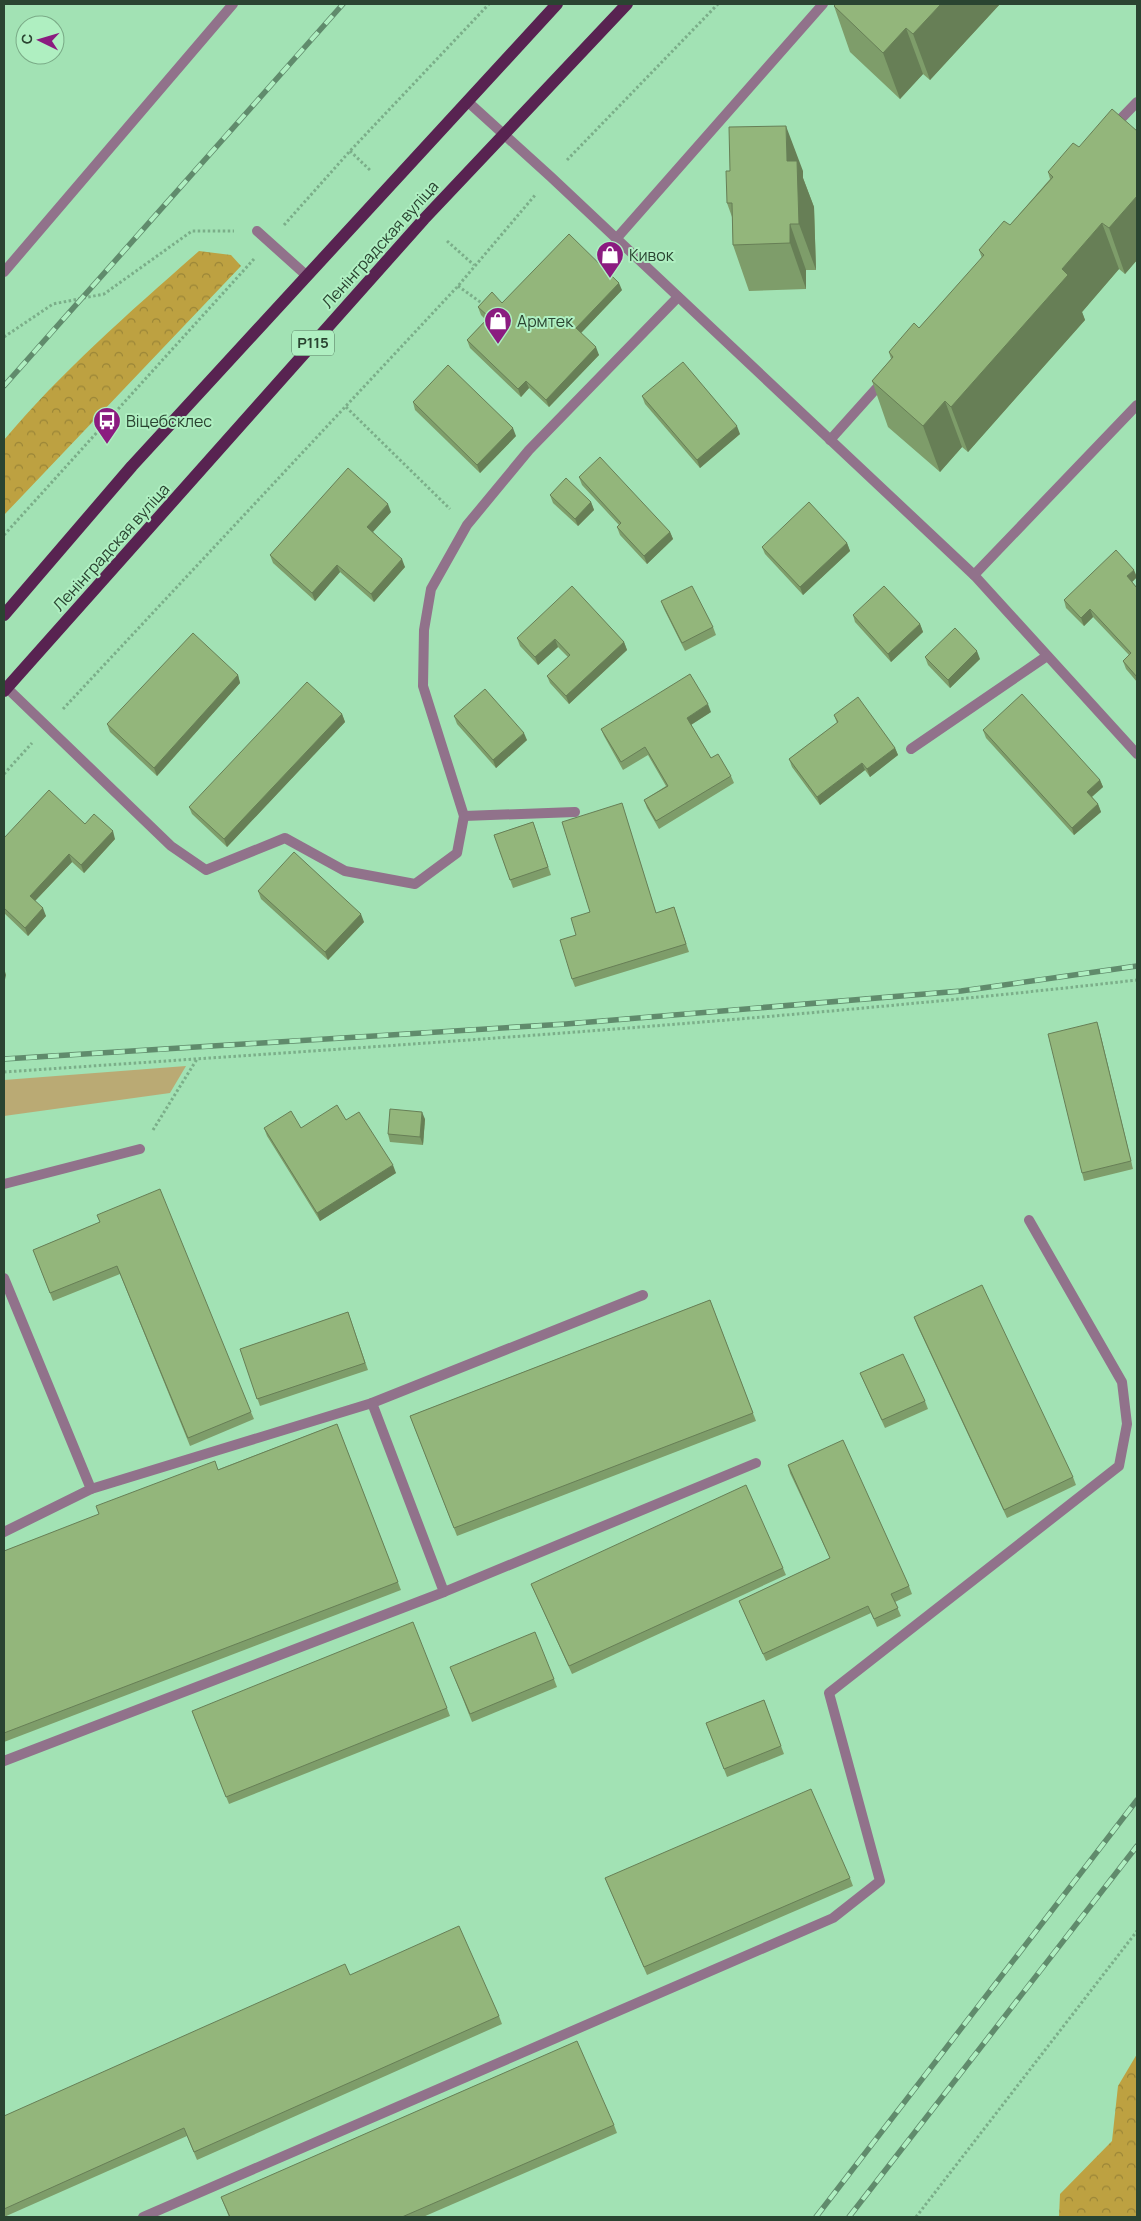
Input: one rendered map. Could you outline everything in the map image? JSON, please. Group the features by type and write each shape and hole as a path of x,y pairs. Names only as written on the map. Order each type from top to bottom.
{"main road":[{"name":"Ленінградская вуліца","path":"4,615 132,466 557,4"},
{"name":"Ленінградская вуліца","path":"5,690 389,258 503,134 627,4"}],"street":[{"path":"4,272 233,4"},
{"path":"616,239 823,4"},
{"path":"467,101 551,177 974,575 1137,754"},
{"path":"1107,133 1137,102"},
{"path":"257,231 306,275"},
{"path":"5,690 46,726 171,846 206,870 285,838 345,870 415,884 457,852 464,816 423,686 424,630 431,589 467,525 529,450 678,297"},
{"path":"830,440 889,374"},
{"path":"974,575 1137,405"},
{"path":"911,749 1047,656"},
{"path":"464,816 575,812"},
{"path":"4,1184 140,1149"},
{"path":"143,2217 833,1918 880,1881 829,1693 1119,1466 1127,1424 1122,1382 1030,1220"},
{"path":"4,1278 91,1489"},
{"path":"4,1532 91,1489 372,1403 642,1295"},
{"path":"372,1403 444,1592"},
{"path":"4,1761 444,1592 756,1463"}],"path":[{"path":"4,535 350,151 489,4"},
{"path":"4,774 46,726 458,286 551,177 718,4"},
{"path":"350,151 372,172"},
{"path":"4,337 53,304 104,294 192,231 257,231"},
{"path":"447,240 474,266"},
{"path":"458,286 488,308"},
{"path":"346,407 467,525"},
{"path":"4,1072 624,1029 864,1008 1137,980"},
{"path":"140,1149 198,1059"},
{"path":"916,2217 1137,1931"}],"shaded area":[{"path":"186,1066 170,1093 4,1116 4,1080"}],"green space":[{"path":"199,251 231,255 241,266 4,515 4,440 73,366"},
{"path":"1137,2054 1137,2217 1059,2217 1060,2194 1112,2141 1118,2086"}],"building":[{"path":"836,4 941,4 913,34 906,28 883,53 834,6"},
{"path":"1112,109 1137,131 1137,196 1109,228 1102,223 1062,269 1068,275 951,407 945,401 923,426 872,381 893,357 889,352 914,323 919,328 984,255 979,250 1004,221 1010,225 1053,177 1048,172 1073,143 1079,147"},
{"path":"786,126 787,161 797,161 799,224 790,224 790,243 733,245 732,203 727,203 726,171 730,171 729,127"},
{"path":"569,234 619,283 576,328 596,347 546,400 526,381 518,389 467,340 489,317 478,307 492,292 502,303"},
{"path":"683,362 737,426 697,460 642,396"},
{"path":"448,365 513,428 477,465 413,402"},
{"path":"600,457 670,532 644,556 617,527 621,523 579,477"},
{"path":"348,468 388,504 367,527 402,559 371,594 337,565 312,593 270,555"},
{"path":"566,478 591,502 575,519 550,495"},
{"path":"809,502 847,543 800,587 762,547"},
{"path":"1116,550 1134,570 1127,576 1137,588 1137,677 1123,661 1131,653 1090,609 1081,618 1064,600"},
{"path":"572,586 624,642 566,696 547,676 570,655 555,639 535,657 517,638"},
{"path":"692,586 713,627 682,643 661,601"},
{"path":"884,586 920,624 888,654 853,615"},
{"path":"955,628 977,651 948,680 925,657"},
{"path":"193,633 238,675 154,768 107,724"},
{"path":"690,674 708,704 687,718 711,758 718,754 731,776 656,821 644,800 668,786 645,747 621,762 601,729"},
{"path":"307,682 342,714 224,839 189,807"},
{"path":"485,689 524,733 493,760 454,716"},
{"path":"1022,694 1100,780 1087,792 1098,804 1072,828 983,730"},
{"path":"858,697 895,748 867,769 862,763 817,797 789,759 838,722 834,715"},
{"path":"49,790 85,824 94,814 113,831 81,865 69,854 30,896 43,908 25,928 4,908 4,838"},
{"path":"622,803 656,913 674,907 686,944 572,979 560,940 576,935 571,918 590,912 562,822"},
{"path":"533,822 548,867 510,880 494,835"},
{"path":"294,852 361,914 325,952 258,891"},
{"path":"1097,1022 1131,1161 1082,1173 1048,1034"},
{"path":"337,1105 346,1120 359,1112 393,1165 317,1213 264,1128 291,1111 301,1128"},
{"path":"390,1109 422,1112 420,1137 388,1134"},
{"path":"160,1189 251,1412 188,1438 117,1266 50,1293 33,1250 100,1222 97,1215"},
{"path":"982,1285 1073,1477 1004,1510 914,1317"},
{"path":"710,1300 753,1413 454,1528 410,1416"},
{"path":"348,1312 365,1363 257,1399 240,1349"},
{"path":"903,1354 925,1401 882,1420 860,1373"},
{"path":"337,1424 398,1582 4,1733 4,1551 99,1514 96,1506 215,1461 218,1470"},
{"path":"843,1440 909,1586 891,1594 898,1608 874,1619 868,1606 763,1654 739,1601 830,1558 788,1465"},
{"path":"746,1485 783,1568 569,1666 531,1584"},
{"path":"413,1622 447,1708 226,1797 192,1711"},
{"path":"535,1632 554,1679 470,1714 450,1667"},
{"path":"764,1700 781,1746 724,1769 706,1723"},
{"path":"811,1789 850,1878 644,1967 605,1878"},
{"path":"459,1926 499,2016 194,2152 184,2128 4,2209 4,2116 345,1964 350,1975"},
{"path":"577,2041 614,2125 402,2217 230,2217 221,2197"}],"railway":[{"path":"4,386 343,4"},
{"path":"4,1059 566,1024 961,991 1137,966"},
{"path":"816,2217 1137,1800"},
{"path":"849,2217 1137,1846"}],"place":[{"name":"Кивок","path":"610,279"},
{"name":"Армтек","path":"498,345"},
{"name":"Віцебсклес","path":"107,445"}]}
